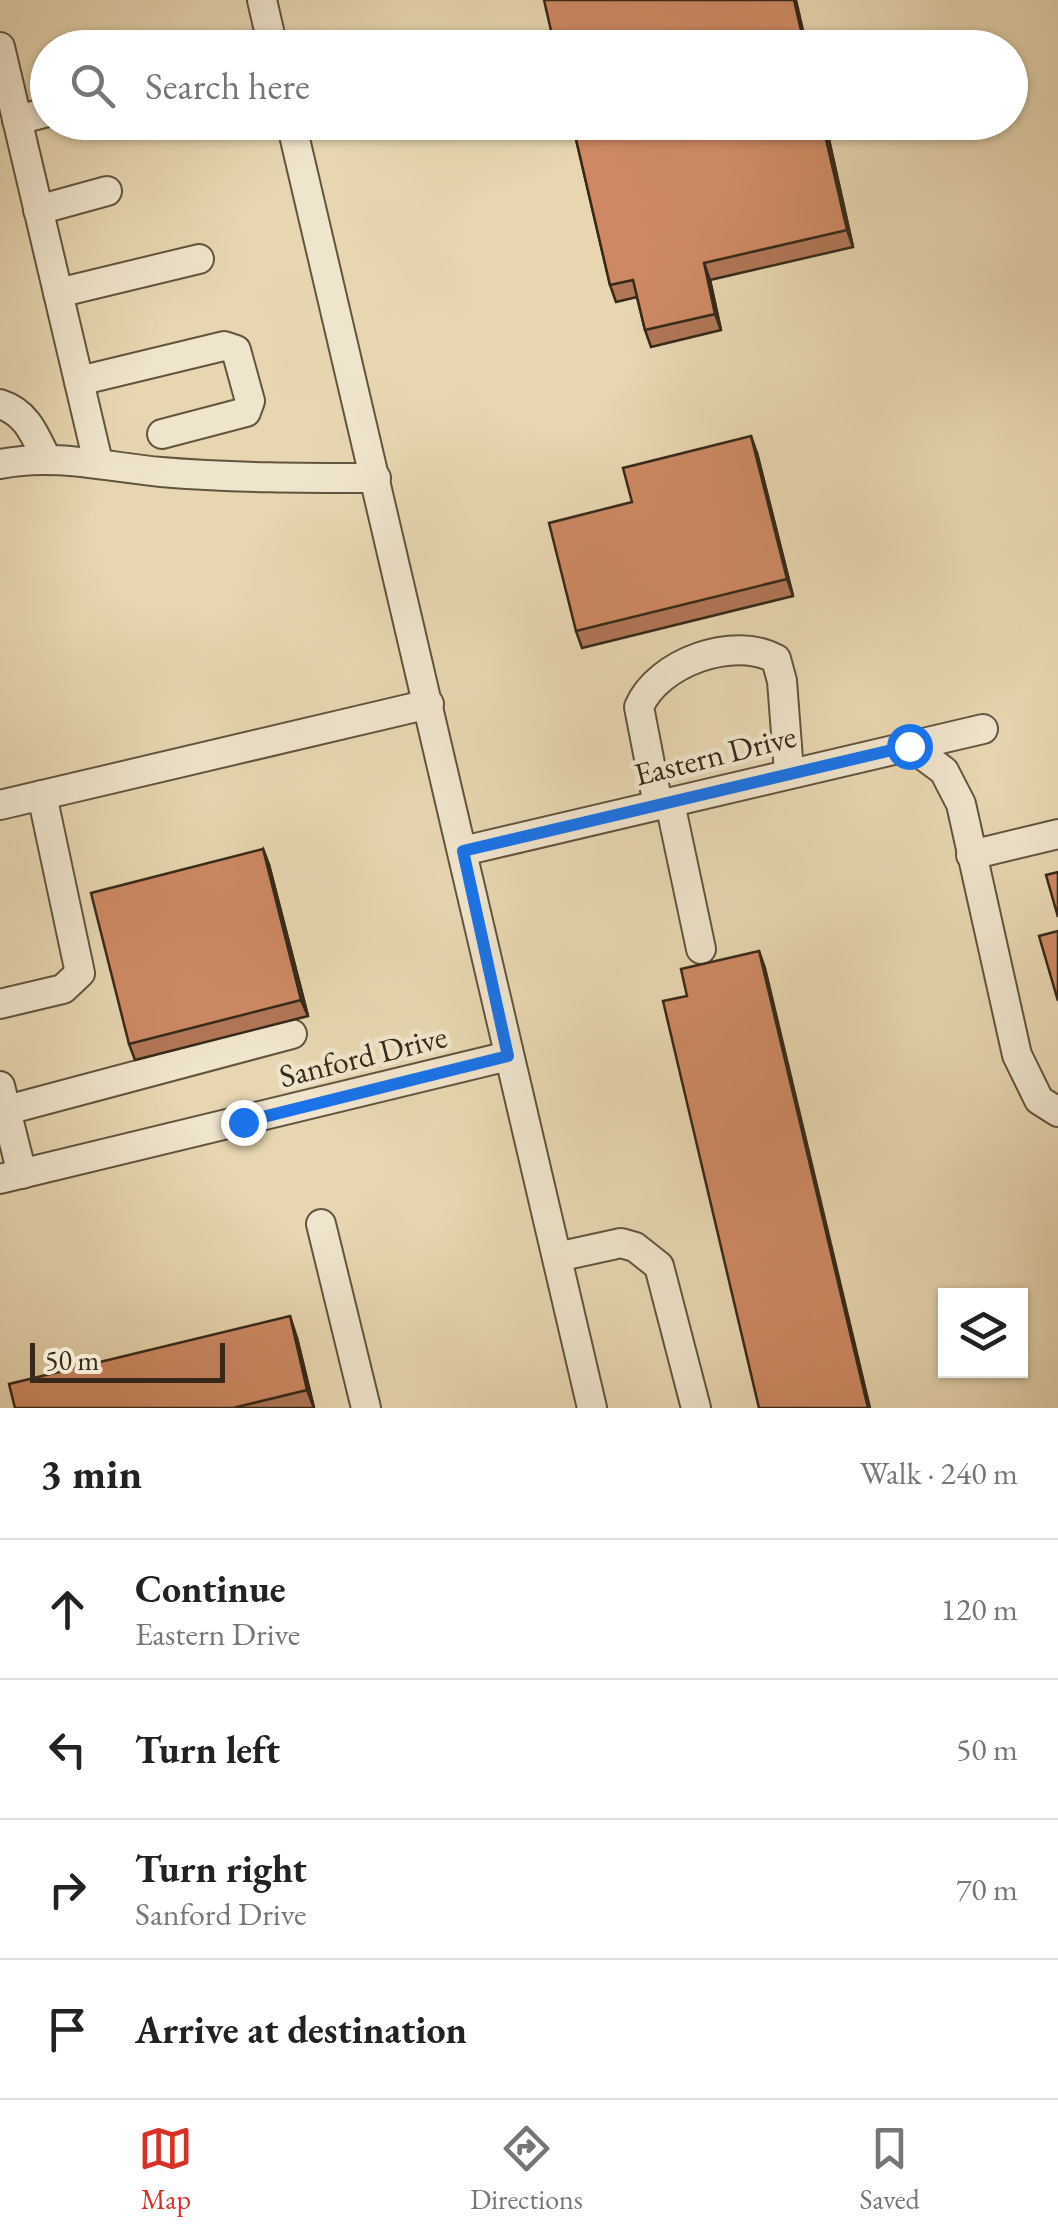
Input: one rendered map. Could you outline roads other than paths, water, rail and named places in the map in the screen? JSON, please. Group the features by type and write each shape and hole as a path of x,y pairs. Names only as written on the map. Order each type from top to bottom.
{"street":[{"path":"262,0 269,30"},
{"path":"0,47 98,462"},
{"path":"17,120 30,117"},
{"path":"295,140 592,1408"},
{"path":"38,210 107,191"},
{"path":"58,293 199,259"},
{"path":"79,381 224,346 236,350 250,401 246,412 162,434"},
{"path":"0,404 28,422 47,460"},
{"path":"0,464 47,460 177,472 376,478"},
{"path":"701,949 639,708 644,696 666,675 726,651 746,650 776,659 782,680 788,772"},
{"path":"0,804 429,704"},
{"name":"Eastern Drive","path":"463,851 983,729"},
{"path":"909,746 944,771 961,804 1017,1056 1039,1100 1058,1112"},
{"path":"0,1004 62,989 80,973 42,796"},
{"path":"970,855 1058,834"},
{"path":"11,1176 3,1098 292,1034"},
{"name":"Sanford Drive","path":"11,1176 508,1056"},
{"path":"321,1224 366,1408"},
{"path":"556,1257 621,1243 635,1247 659,1266 696,1408"}]}
